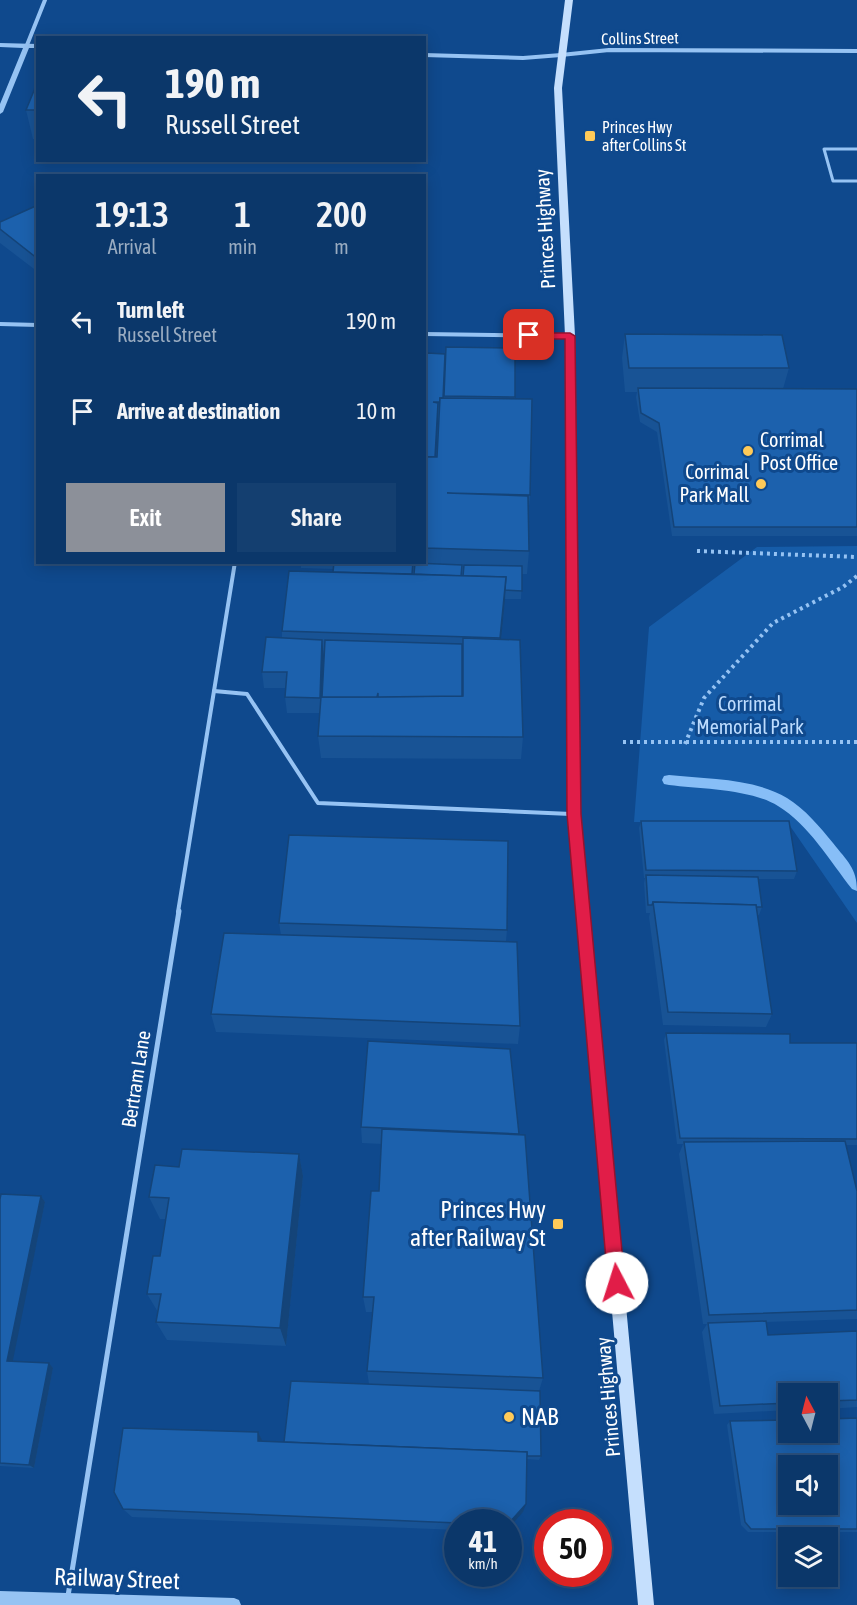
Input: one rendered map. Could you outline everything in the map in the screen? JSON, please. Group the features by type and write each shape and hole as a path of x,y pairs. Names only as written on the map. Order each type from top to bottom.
{"main road":[{"name":"Princes Highway","path":"569,0 558,88 570,336 574,814 646,1605"}],"street":[{"path":"0,112 45,0"},
{"path":"0,45 36,46"},
{"name":"Collins Street","path":"426,55 523,58 609,50 857,51"},
{"path":"0,324 36,325"},
{"path":"426,333 570,336"},
{"name":"Railway Street","path":"0,1598 234,1605"}],"lane":[{"path":"857,149 824,149 833,181 857,181"},
{"name":"Bertram Lane","path":"67,1601 235,564"},
{"path":"214,691 247,694 318,803 574,814"}],"path":[{"path":"697,550 779,556 857,557"},
{"path":"684,744 704,698 773,623 843,587 857,576"},
{"path":"623,742 684,744 857,742"}],"green space":[{"name":"Corrimal Memorial Park","path":"857,546 857,923 788,823 634,822 649,627 757,547"}],"building":[{"path":"36,86 36,110 26,110"},
{"path":"36,206 36,257 0,229 0,222"},
{"path":"625,334 782,335 789,368 629,368"},
{"path":"446,347 508,348 515,354 515,397 444,396"},
{"path":"427,353 445,354 443,398 440,398 440,402 433,402 438,403 435,457 426,457"},
{"name":"Corrimal Park Mall","path":"638,388 857,389 857,527 674,527 659,423 641,413"},
{"path":"440,398 532,399 530,495 447,493 528,496 529,551 426,548 426,457 437,457"},
{"path":"334,564 413,564 412,574 333,572"},
{"path":"415,564 462,565 461,576 414,574"},
{"path":"464,565 522,566 522,591 505,590 506,577 463,576"},
{"path":"289,571 506,577 500,638 282,631"},
{"path":"266,637 322,640 320,698 285,697 287,672 262,672"},
{"path":"463,638 520,640 523,737 318,736 321,697 463,696"},
{"path":"325,640 462,644 462,696 378,697 378,693 377,697 322,697"},
{"path":"641,821 789,821 797,871 646,870"},
{"path":"289,835 508,841 507,930 279,923"},
{"path":"646,875 758,877 762,907 653,902 652,905 648,905"},
{"path":"653,902 756,905 772,1014 668,1012"},
{"path":"224,933 517,942 520,1026 211,1014"},
{"path":"666,1033 790,1034 790,1043 857,1043 857,1139 680,1138"},
{"path":"368,1041 510,1049 519,1134 361,1127"},
{"path":"382,1129 525,1135 543,1378 367,1371 374,1297 363,1297 371,1191 379,1191"},
{"path":"845,1141 857,1191 857,1310 709,1315 684,1142"},
{"path":"182,1149 299,1154 280,1328 156,1322 161,1294 147,1294 153,1256 160,1256 169,1198 149,1197 155,1165 179,1167"},
{"path":"1,1194 41,1196 7,1361 49,1363 29,1465 0,1463"},
{"path":"766,1321 768,1335 857,1331 857,1400 838,1401 838,1383 778,1383 778,1403 720,1406 708,1323"},
{"path":"291,1381 540,1391 541,1456 527,1456 527,1452 284,1442"},
{"path":"857,1418 857,1529 778,1527 778,1529 751,1529 745,1522 730,1421 778,1420 778,1443 838,1443 838,1419"},
{"path":"123,1428 258,1432 258,1441 527,1452 526,1504 522,1509 444,1509 444,1522 123,1509 114,1492"}],"waterway":[{"path":"669,780 744,790 773,797 783,802 814,830 857,885"}],"place":[{"name":"Princes Hwy after Collins St","path":"590,136"},
{"name":"Corrimal Post Office","path":"748,451"},
{"name":"Corrimal Park Mall","path":"761,484"},
{"name":"Princes Hwy after Railway St","path":"558,1224"},
{"name":"NAB","path":"509,1417"}],"route":[{"path":"529,335 570,336 574,814 617,1283"}]}
